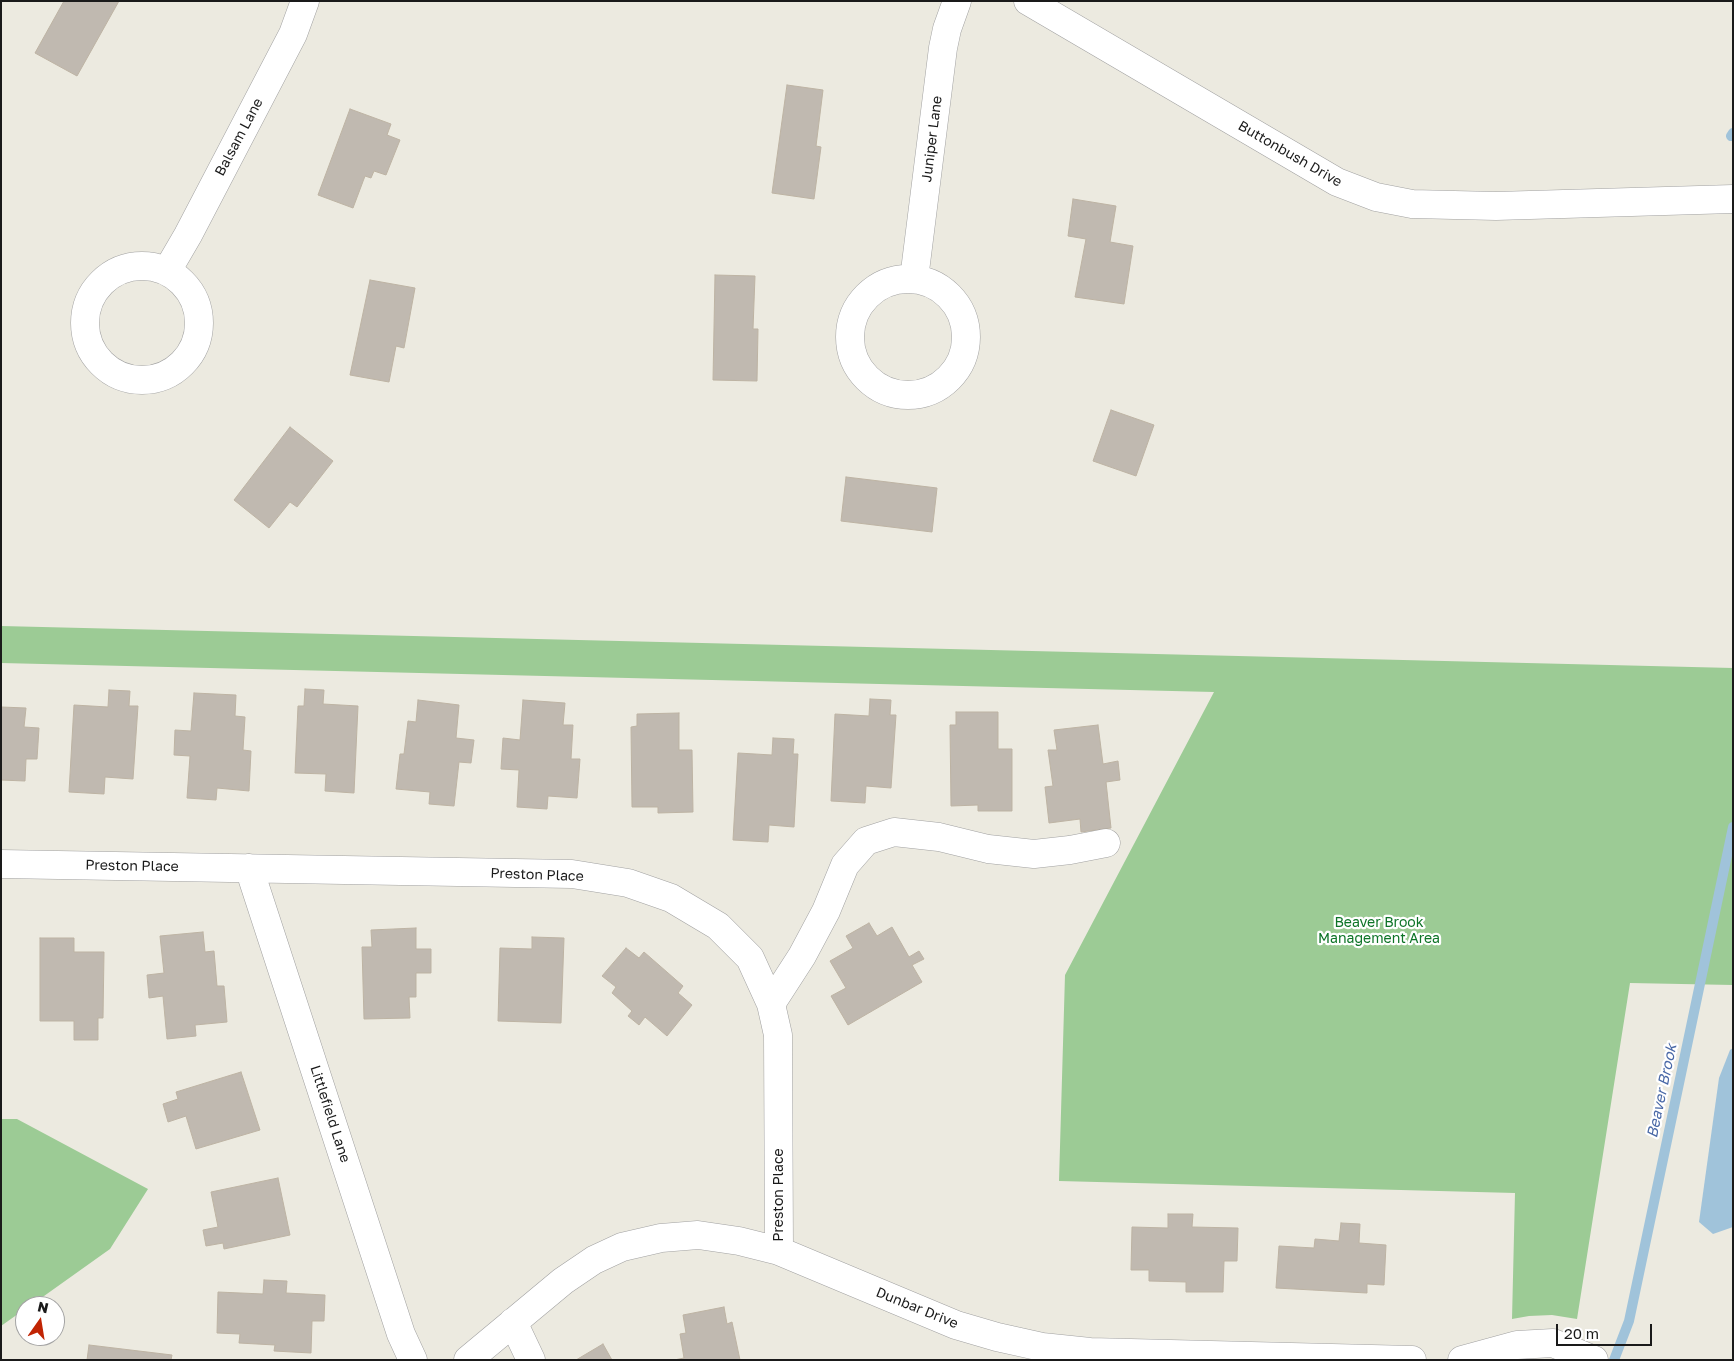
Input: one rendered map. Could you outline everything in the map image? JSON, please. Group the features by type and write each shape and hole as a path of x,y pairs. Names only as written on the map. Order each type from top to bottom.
{"street":[{"name":"Balsam Lane","path":"167,271 188,235 293,34 306,1"},
{"name":"Juniper Lane","path":"914,279 943,48 947,29 957,1"},
{"name":"Buttonbush Drive","path":"1028,1 1337,182 1376,197 1412,204 1496,206 1733,199"},
{"path":"139,265 154,266 167,271 189,289 196,302 199,316 199,331 196,345 178,368 166,375 138,380 124,377 111,371 100,362 91,350 86,336 84,322 86,308 92,294 100,282 125,268 139,265"},
{"path":"898,279 914,279 930,283 944,291 955,302 963,316 966,348 961,363 952,376 940,387 925,393 909,396 893,394 878,388 866,378 856,366 850,350 849,335 855,312 869,292 883,284 898,279"},
{"path":"771,1004 802,956 826,911 845,864 866,841 894,832 939,838 988,849 1034,854 1106,843"},
{"name":"Preston Place","path":"1,864 572,874 628,883 671,898 718,926 750,958 771,1004 778,1035 779,1251"},
{"name":"Littlefield Lane","path":"250,868 398,1325 413,1360"},
{"name":"Dunbar Drive","path":"468,1360 563,1281 594,1260 622,1246 661,1238 698,1235 779,1251 956,1325 1042,1347 1090,1352 1412,1360"},
{"path":"513,1322 531,1360"},
{"path":"1462,1360 1517,1345 1553,1343 1594,1360"}],"green space":[{"name":"Beaver Brook Management Area","path":"1,626 1733,668 1733,985 1630,983 1577,1319 1552,1315 1512,1319 1515,1193 1059,1181 1065,975 1214,692 1,663"},
{"path":"1,1119 17,1119 148,1189 110,1249 44,1296 15,1296 15,1316 1,1326"}],"water":[{"path":"1733,1048 1733,1227 1713,1234 1699,1222 1719,1078 1730,1050"}],"building":[{"path":"64,1 119,1 77,76 35,53"},
{"path":"787,85 823,90 816,146 821,147 814,199 772,193"},
{"path":"350,109 391,124 387,135 400,140 386,175 374,171 371,178 365,176 353,208 318,195"},
{"path":"1073,199 1116,206 1110,242 1133,246 1124,304 1075,297 1086,239 1068,236"},
{"path":"715,275 755,276 753,329 758,329 757,381 713,380"},
{"path":"370,280 415,288 404,348 396,346 389,382 350,375"},
{"path":"1111,410 1154,425 1136,476 1093,461"},
{"path":"290,427 333,461 297,507 290,502 269,528 234,500"},
{"path":"846,477 937,488 932,532 841,521"},
{"path":"305,689 324,690 323,704 358,706 354,793 325,791 326,774 295,773 298,706 304,706"},
{"path":"109,690 130,691 129,706 138,706 133,779 105,777 104,794 69,792 74,705 108,707"},
{"path":"194,693 236,695 235,716 245,717 243,750 251,751 249,791 217,788 216,800 187,798 190,756 174,755 175,730 191,731"},
{"path":"870,699 891,700 890,715 896,715 891,788 866,786 865,803 831,801 835,714 869,716"},
{"path":"418,700 459,705 456,738 474,740 471,763 459,762 454,806 429,804 430,792 396,789 400,754 404,754 408,721 416,722"},
{"path":"523,700 565,703 563,725 573,725 571,759 580,759 577,798 548,796 547,809 517,807 519,770 501,769 503,738 520,740"},
{"path":"1,707 26,708 24,727 39,728 37,759 26,759 25,781 1,780"},
{"path":"956,712 998,712 998,749 1012,749 1012,811 978,811 978,805 951,806 950,725 956,725"},
{"path":"679,713 679,750 692,750 693,812 658,813 658,807 632,807 631,727 637,726 637,714"},
{"path":"1098,725 1103,764 1118,761 1120,780 1106,782 1111,828 1081,832 1080,819 1049,823 1045,787 1053,786 1048,750 1057,750 1054,730"},
{"path":"773,738 794,739 793,754 798,754 794,827 769,825 768,842 733,840 738,753 772,755"},
{"path":"869,923 877,936 892,927 909,957 919,951 924,959 912,965 922,982 848,1025 831,996 846,988 830,961 853,948 846,936"},
{"path":"416,928 416,949 431,949 431,973 416,973 416,997 409,997 410,1018 364,1019 362,947 372,947 371,930"},
{"path":"203,932 205,952 214,951 217,986 224,986 227,1022 195,1025 196,1036 167,1039 163,996 149,998 147,975 164,973 160,936"},
{"path":"532,937 564,938 561,1023 498,1021 500,948 532,949"},
{"path":"40,938 74,938 74,952 104,952 103,1018 98,1018 98,1040 74,1040 74,1021 40,1021"},
{"path":"626,948 639,958 644,952 683,986 678,993 692,1005 667,1036 645,1017 639,1025 628,1016 632,1011 612,993 616,987 602,976"},
{"path":"241,1072 260,1130 196,1149 186,1116 168,1122 163,1104 178,1099 176,1092"},
{"path":"278,1178 290,1235 224,1249 223,1243 206,1246 203,1230 218,1227 211,1192"},
{"path":"1168,1214 1193,1214 1192,1227 1238,1228 1237,1261 1224,1261 1223,1292 1186,1292 1186,1282 1149,1281 1149,1270 1131,1270 1132,1227 1168,1228"},
{"path":"1341,1223 1360,1224 1359,1243 1386,1245 1384,1285 1367,1284 1367,1293 1276,1288 1279,1246 1314,1248 1315,1239 1339,1241"},
{"path":"264,1280 287,1281 286,1293 325,1295 324,1321 312,1321 311,1353 274,1351 275,1345 239,1343 240,1334 217,1333 218,1292 263,1294"},
{"path":"724,1307 727,1324 732,1322 740,1360 674,1360 684,1358 680,1334 686,1333 683,1315"},
{"path":"603,1344 612,1360 576,1360"},
{"path":"89,1345 172,1355 171,1360 87,1360"}],"waterway":[{"name":"Beaver Brook","path":"1614,1360 1629,1321 1733,827"}]}
